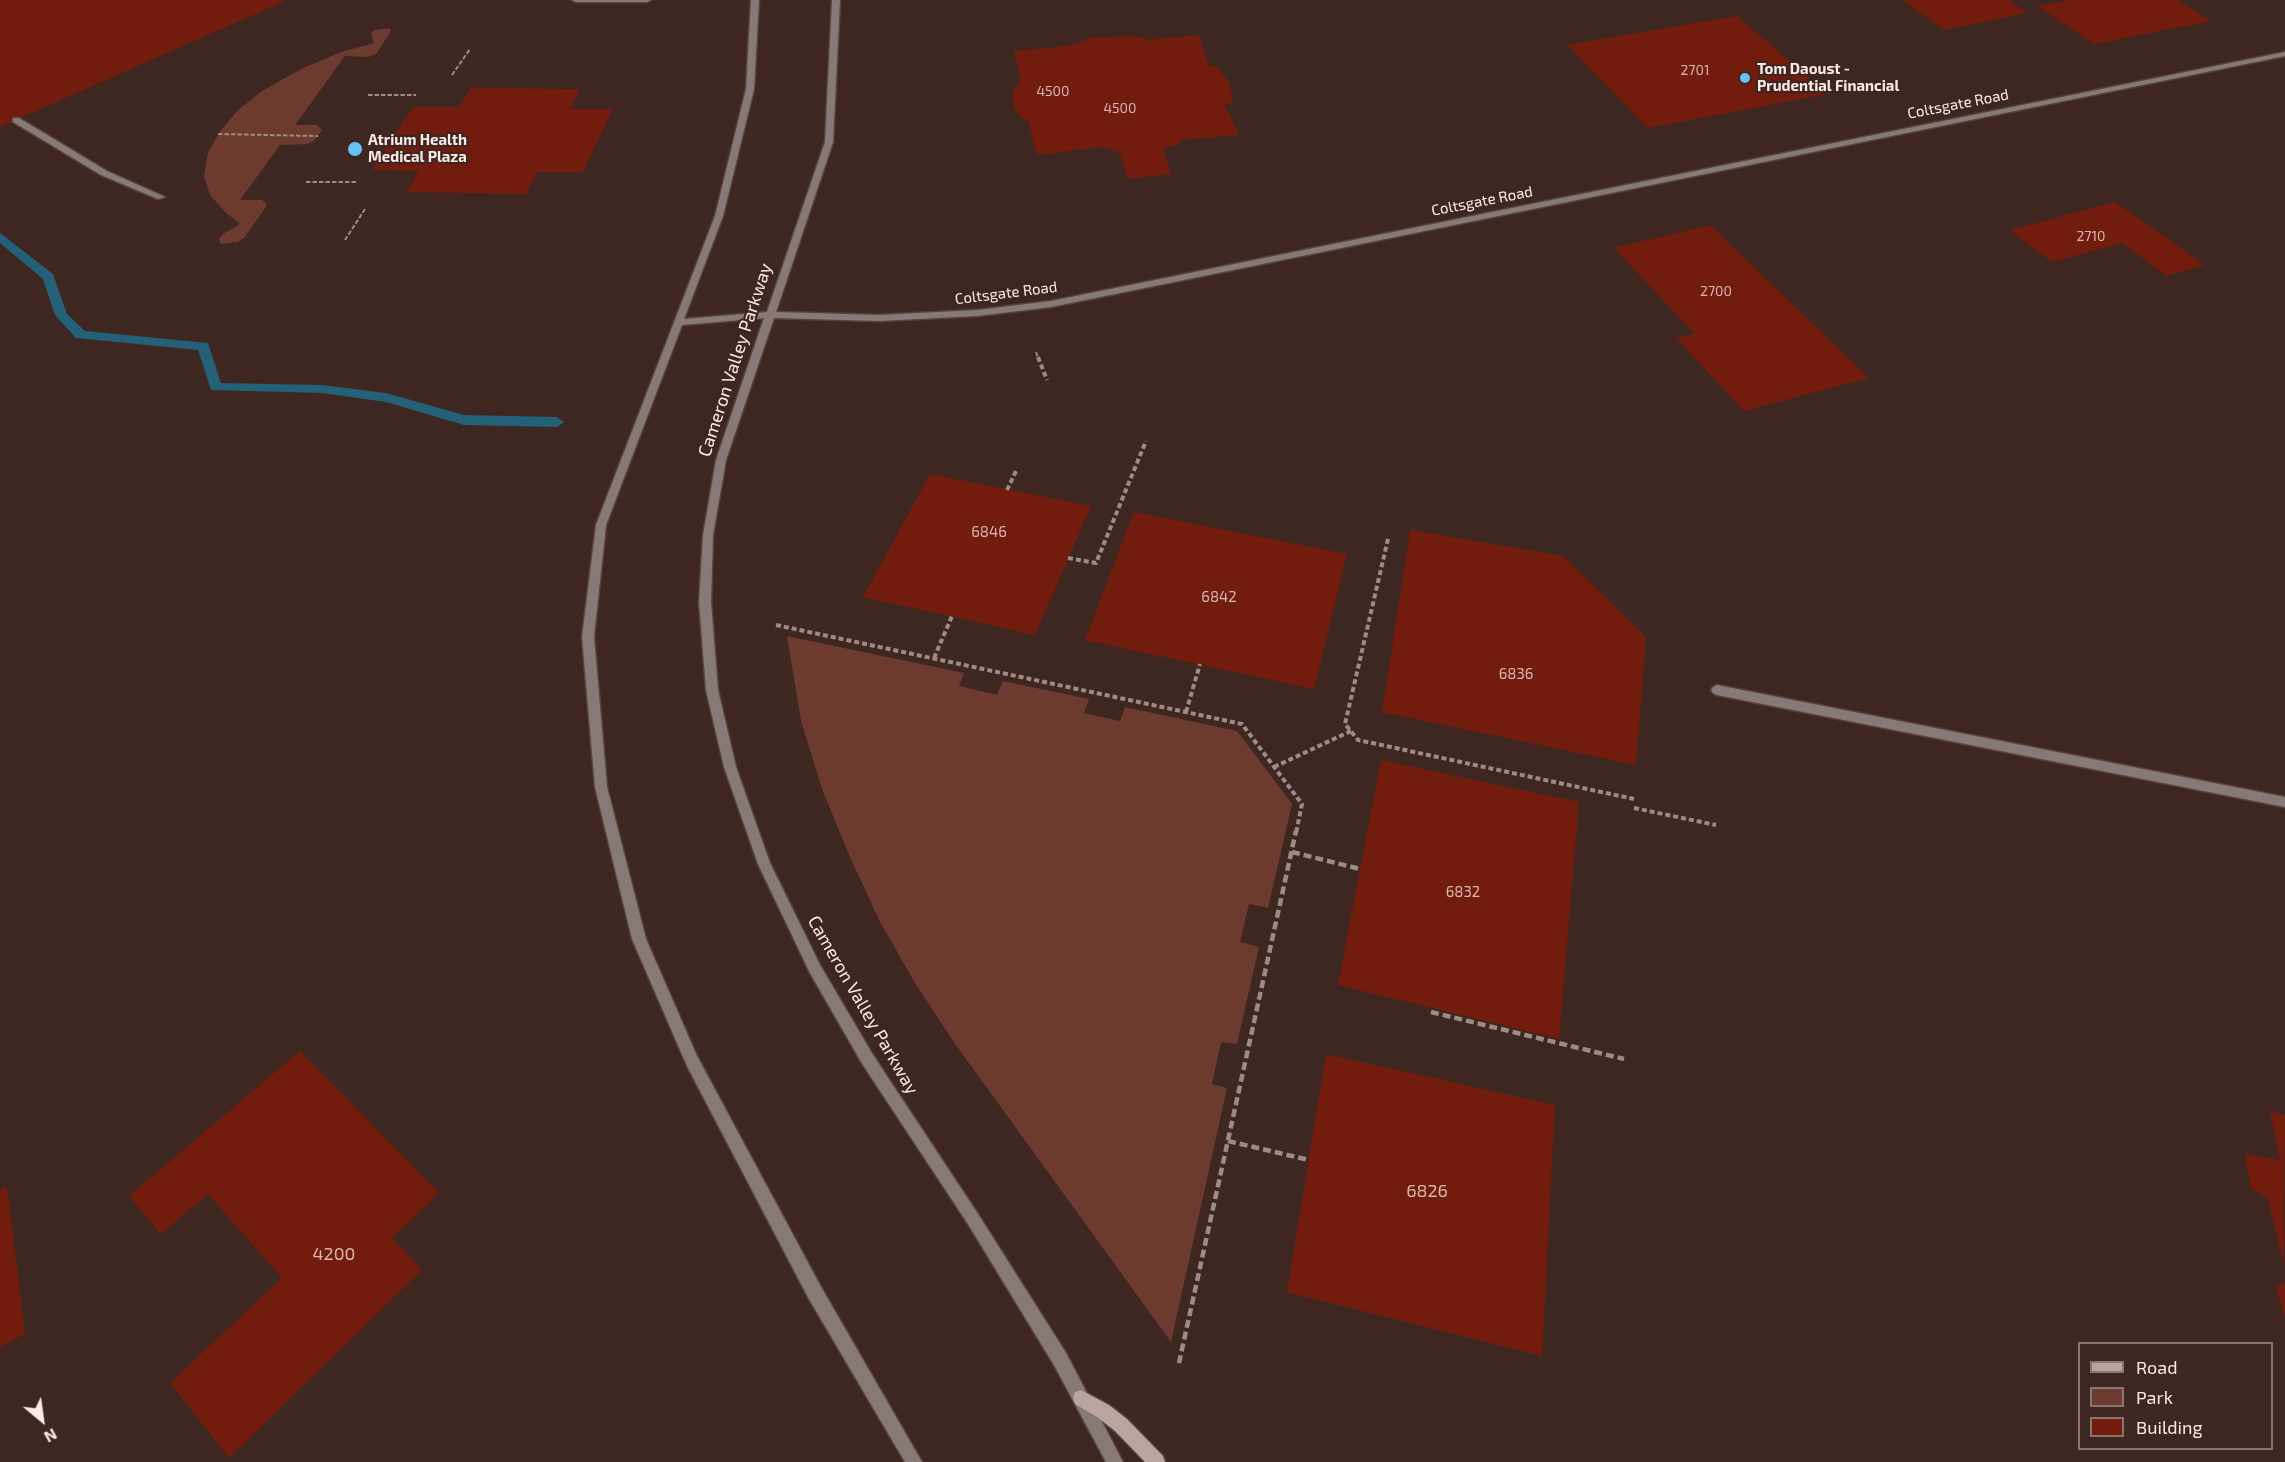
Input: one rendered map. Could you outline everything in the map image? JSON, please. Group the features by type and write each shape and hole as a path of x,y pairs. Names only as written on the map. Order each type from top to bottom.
{"main road":[{"path":"1081,1398 1122,1425 1157,1462"}],"street":[{"path":"576,0 647,0"},
{"path":"755,0 750,89 719,216 602,525 588,638 601,787 639,939 692,1061 814,1293 914,1462"},
{"name":"Cameron Valley Parkway","path":"836,0 829,142 721,460 708,535 705,602 712,690 730,766 764,864 815,969 868,1060 1021,1294 1060,1359 1115,1462"},
{"name":"Coltsgate Road","path":"678,322 771,315 879,318 977,313 1051,304 2282,57"},
{"path":"16,120 104,173 161,197"},
{"path":"1717,690 2285,802"}],"path":[{"path":"452,75 470,49"},
{"path":"368,95 416,95"},
{"path":"219,134 318,136"},
{"path":"382,136 393,137"},
{"path":"306,182 356,182"},
{"path":"345,240 365,209"},
{"path":"1036,352 1047,380"},
{"path":"1068,558 1096,563 1146,441"},
{"path":"1007,490 1017,469"},
{"path":"1388,539 1345,724 1358,740 1634,799"},
{"path":"934,658 952,616"},
{"path":"776,625 1242,724 1302,804 1179,1363"},
{"path":"1186,712 1200,664"},
{"path":"1274,767 1351,730"},
{"path":"1634,808 1716,825"},
{"path":"1292,852 1360,869"},
{"path":"1431,1012 1624,1059"},
{"path":"1228,1141 1309,1160"}],"green space":[{"path":"390,28 391,31 376,54 368,57 345,56 295,125 317,125 322,130 314,141 308,144 280,145 240,200 262,200 266,203 266,207 244,238 237,242 221,244 219,239 223,234 240,224 210,195 204,176 208,152 221,130 237,111 262,91 301,69 341,52 374,43 371,33 375,30"},
{"path":"787,636 964,673 959,686 997,695 1003,681 1089,699 1084,713 1120,721 1125,707 1237,731 1292,804 1268,908 1249,904 1240,942 1259,947 1237,1044 1221,1042 1212,1084 1227,1088 1171,1342 953,1041 915,983 880,922 822,789 801,721"}],"building":[{"path":"0,0 287,0 0,127"},
{"path":"1903,0 2009,0 2027,13 1944,30"},
{"path":"2070,0 2177,0 2211,21 2094,44 2037,6"},
{"path":"1737,16 1828,94 1648,128 1567,45"},
{"path":"1199,35 1209,66 1216,66 1229,82 1232,104 1224,104 1240,135 1180,140 1180,144 1163,149 1171,174 1128,179 1120,153 1103,147 1037,155 1029,123 1016,112 1013,103 1012,92 1021,80 1014,51 1068,46 1091,38 1128,36 1145,37 1145,40"},
{"path":"471,88 580,89 570,109 613,109 583,172 537,172 526,194 406,192 419,171 372,170 413,107 459,107"},
{"path":"2115,202 2205,265 2167,276 2122,243 2052,262 2010,230"},
{"path":"1710,225 1869,378 1744,411 1676,338 1695,334 1614,248"},
{"path":"930,474 1091,506 1035,635 863,597"},
{"path":"1134,512 1347,554 1314,689 1085,640"},
{"path":"1410,530 1563,556 1646,637 1636,765 1382,712"},
{"path":"1381,760 1579,802 1559,1039 1338,985"},
{"path":"300,1051 439,1193 392,1238 422,1270 229,1458 170,1383 282,1278 208,1194 161,1234 129,1196"},
{"path":"1326,1054 1555,1105 1542,1356 1287,1292"},
{"path":"2270,1111 2285,1115 2284,1265 2268,1199 2251,1188 2245,1154 2280,1160"},
{"path":"7,1186 25,1334 0,1347 0,1190"},
{"path":"2285,1282 2285,1314 2284,1315 2276,1287"}],"waterway":[{"path":"0,237 49,277 61,315 81,335 203,346 216,387 322,389 386,398 464,420 557,422"}],"place":[{"name":"Tom Daoust - Prudential Financial","path":"1745,78"},
{"name":"Atrium Health Medical Plaza","path":"355,149"}]}
